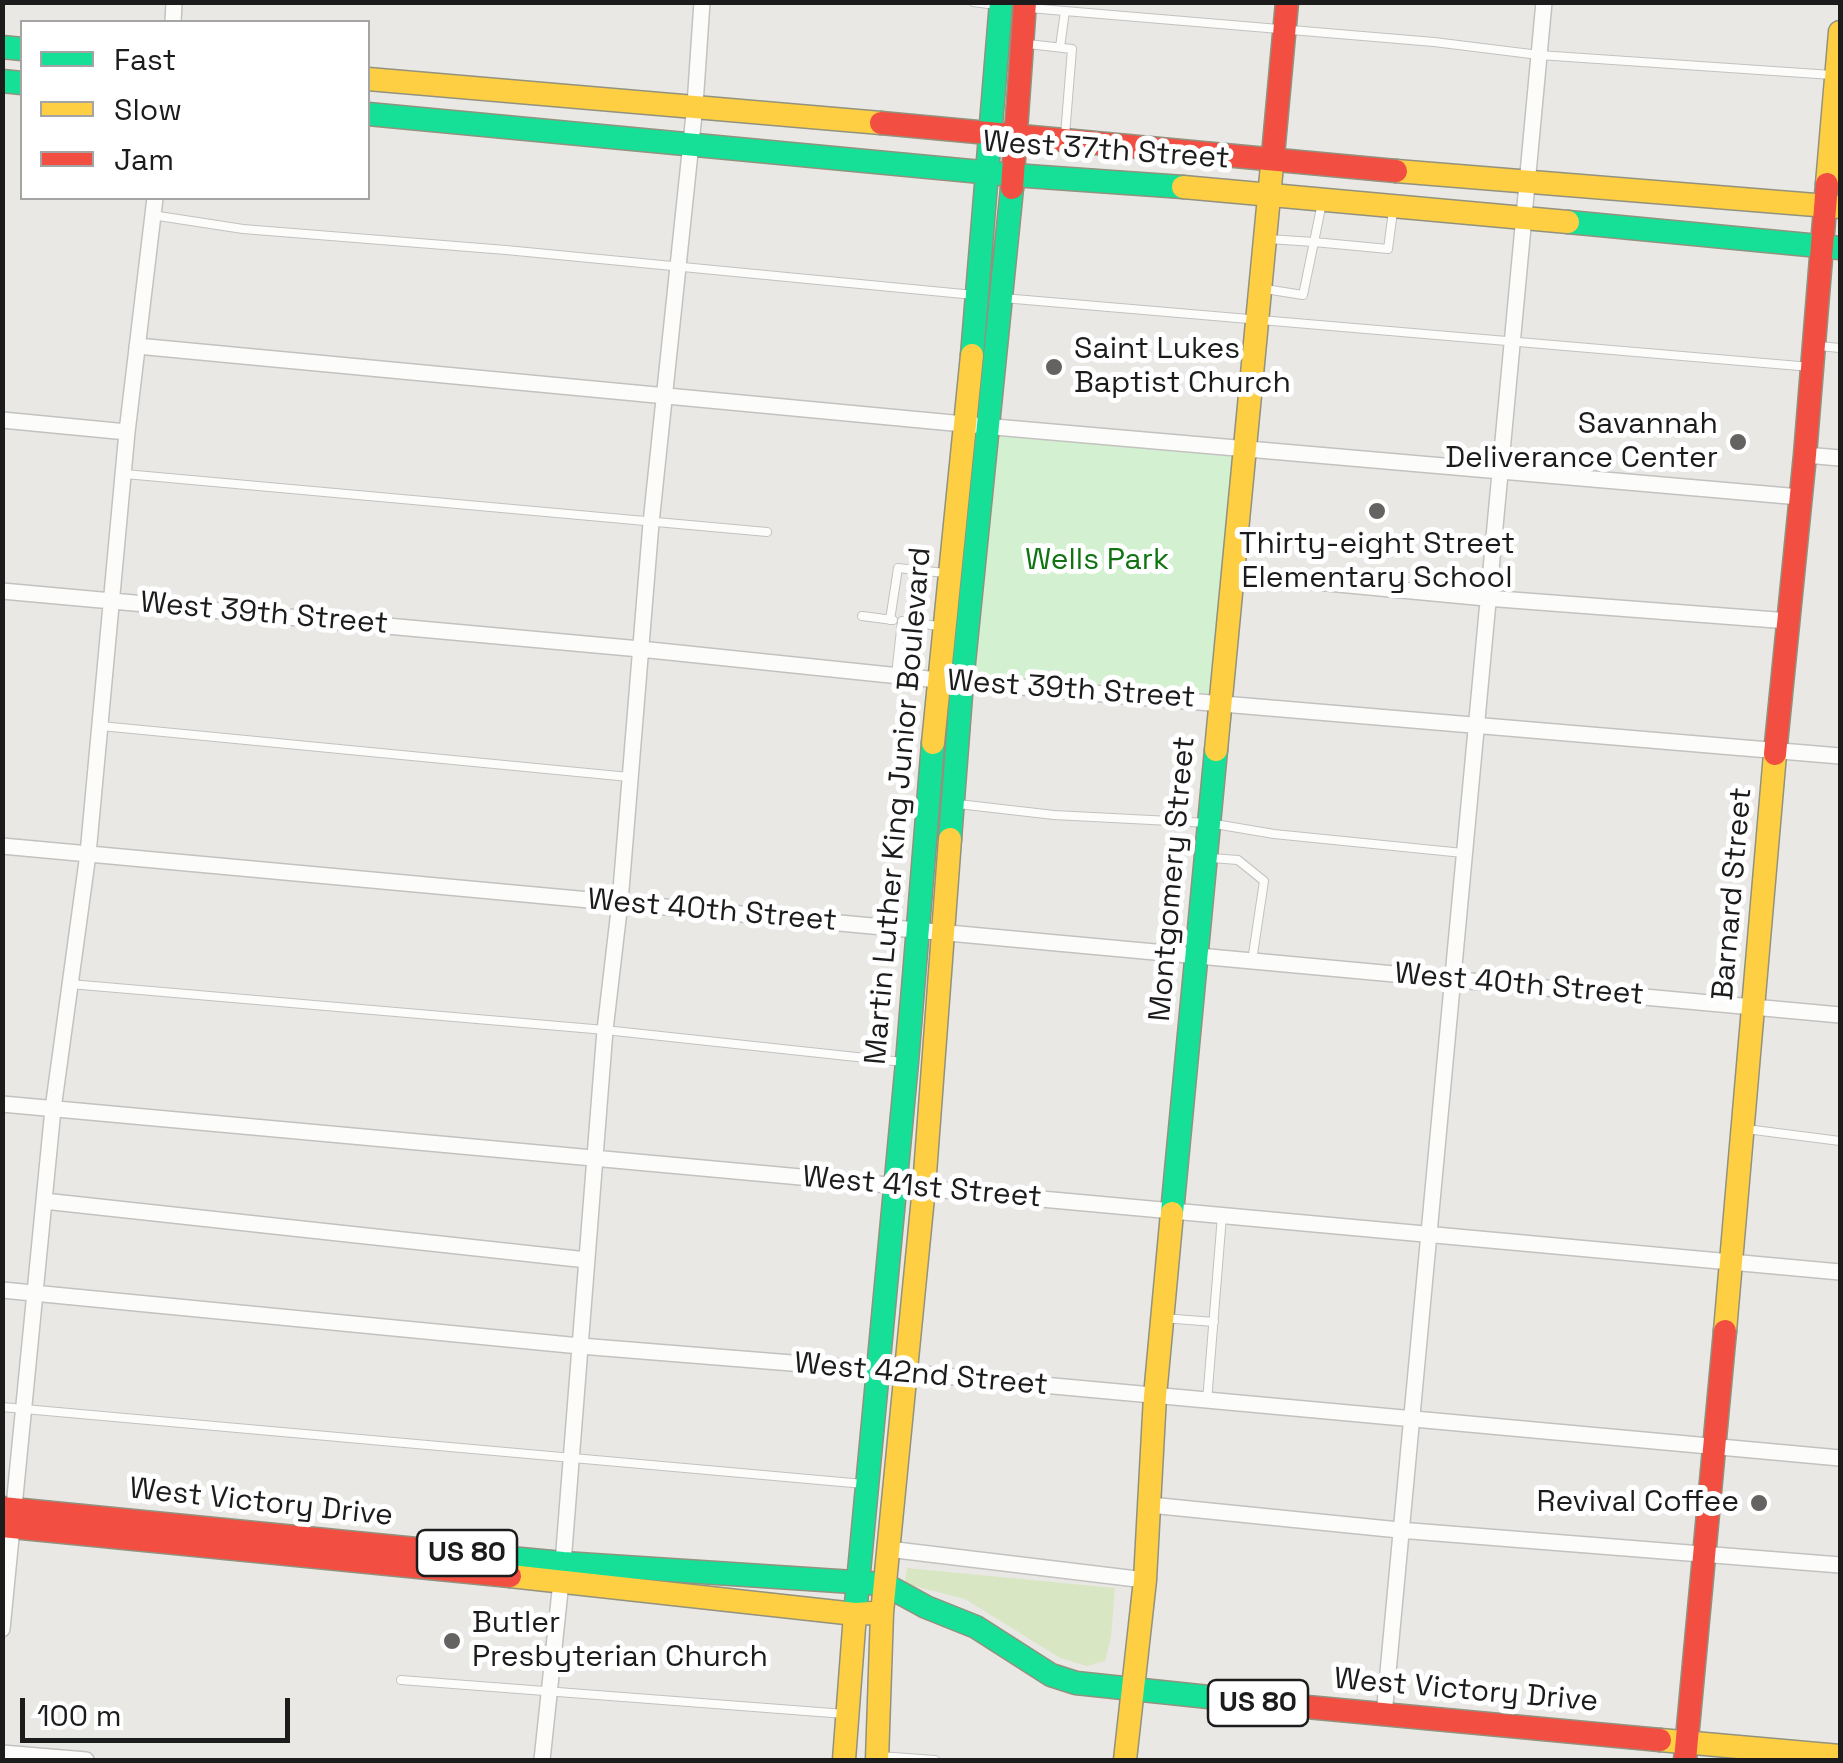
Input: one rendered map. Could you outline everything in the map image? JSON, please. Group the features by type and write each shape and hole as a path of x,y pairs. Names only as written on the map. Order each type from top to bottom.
{"main road":[{"name":"Montgomery Street","path":"1124,1760 1145,1580 1162,1318 1287,2"},
{"name":"Martin Luther King Junior Boulevard","path":"989,296 988,172 1003,134 1022,44 1013,4"},
{"name":"Martin Luther King Junior Boulevard","path":"844,1760 918,930 950,682 989,296 1013,175 1003,134 1013,4"},
{"name":"Barnard Street","path":"1686,1750 1813,356 1832,247 1840,32"},
{"name":"West 37th Street","path":"370,79 695,105 1273,161 1834,206"},
{"name":"West 37th Street","path":"370,114 1832,247"},
{"name":"Martin Luther King Junior Boulevard","path":"877,1758 884,1584 908,1374 953,804 950,682 944,627 949,574 976,425"},
{"name":"West Victory Drive","path":"8,1517 562,1572 855,1614 926,1607"},
{"name":"West Victory Drive","path":"562,1572 884,1584 926,1607 976,1627 1051,1674 1076,1683 1686,1750 1840,1756"}],"street":[{"path":"542,1760 562,1572 651,523 695,105 702,2"},
{"path":"1384,1714 1544,2"},
{"path":"2,1629 8,1517 24,1409 68,984 88,854 127,432 154,200"},
{"path":"137,346 1800,497"},
{"path":"2,420 127,432"},
{"path":"1805,455 1840,458"},
{"path":"1232,574 1789,622"},
{"name":"West 39th Street","path":"2,590 950,682 1840,756"},
{"name":"West 40th Street","path":"2,846 1840,1015"},
{"name":"West 41st Street","path":"2,1104 1840,1272"},
{"path":"44,1201 587,1260"},
{"name":"West 42nd Street","path":"2,1290 580,1346 1840,1458"},
{"path":"1150,1504 1399,1530 1840,1565"},
{"path":"888,1549 1145,1580"},
{"path":"2,1752 86,1760"}],"lane":[{"path":"973,2 1434,42 1538,55 1837,76"},
{"path":"1060,48 1065,11"},
{"path":"1022,44 1072,48 1064,139"},
{"path":"1260,289 1303,295 1323,199"},
{"path":"1266,239 1388,250 1394,206"},
{"path":"152,215 243,230 678,266 1257,322 1511,341 1813,356 1840,348"},
{"path":"123,474 768,532"},
{"path":"890,620 898,568 949,574"},
{"path":"917,624 922,571"},
{"path":"862,616 944,627"},
{"path":"896,675 902,622"},
{"path":"100,726 630,777"},
{"path":"953,804 1054,815 1209,823 1274,834 1463,853"},
{"path":"1206,858 1238,860 1264,881 1252,961"},
{"path":"68,984 605,1030 907,1062"},
{"path":"1744,1129 1840,1141"},
{"path":"1207,1400 1222,1216"},
{"path":"1162,1318 1214,1322"},
{"path":"2,1407 868,1485"},
{"path":"400,1680 846,1714"},
{"path":"877,1758 935,1760"}],"green space":[{"name":"Wells Park","path":"978,429 1239,452 1216,694 954,672"},
{"path":"907,1568 1115,1588 1105,1661 1087,1666 1060,1658 965,1599 910,1585 905,1582"}],"traffic: fast":[{"path":"972,355 1001,2"},
{"path":"2,47 20,49"},
{"path":"2,81 20,83"},
{"path":"370,114 1013,175 1183,187"},
{"path":"950,839 1012,188"},
{"path":"1568,222 1840,248"},
{"path":"855,1614 933,743"},
{"path":"1172,1213 1216,750"},
{"path":"457,1553 884,1584 926,1607 976,1627 1051,1675 1076,1683 1275,1704"}],"traffic: slow":[{"path":"1827,184 1840,32"},
{"path":"370,79 881,123"},
{"path":"1216,750 1273,155"},
{"path":"1396,171 1840,207"},
{"path":"1183,187 1568,222"},
{"path":"933,743 972,355"},
{"path":"1725,1331 1775,754"},
{"path":"882,1613 924,1187 950,839"},
{"path":"1125,1760 1145,1580 1155,1396 1172,1213"},
{"path":"510,1576 872,1613"},
{"path":"877,1760 882,1613"},
{"path":"844,1760 855,1614"},
{"path":"1660,1740 1840,1756"}],"traffic: jam":[{"path":"1012,188 1025,2"},
{"path":"1273,155 1287,2"},
{"path":"881,123 1396,171"},
{"path":"1775,754 1827,184"},
{"path":"1685,1760 1725,1331"},
{"path":"2,1508 457,1553"},
{"path":"2,1526 510,1576"},
{"path":"1275,1704 1660,1740"}],"place":[{"name":"Saint Lukes Baptist Church","path":"1054,367"},
{"name":"Savannah Deliverance Center","path":"1738,442"},
{"name":"Thirty-eight Street Elementary School","path":"1377,511"},
{"name":"Revival Coffee","path":"1759,1503"},
{"name":"Butler Presbyterian Church","path":"452,1641"}]}
